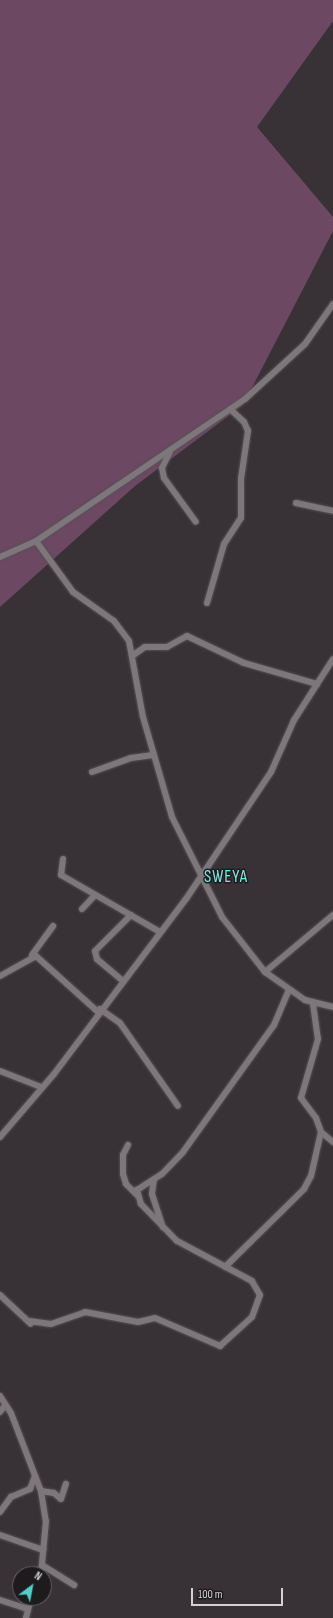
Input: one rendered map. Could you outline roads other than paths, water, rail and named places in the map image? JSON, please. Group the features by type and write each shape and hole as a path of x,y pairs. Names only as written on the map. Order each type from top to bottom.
{"street":[{"path":"0,557 36,542 254,392 305,344 333,304"},
{"path":"207,603 224,544 241,514 241,479 248,431 244,422 230,409"},
{"path":"171,450 162,468 164,478 196,522"},
{"path":"296,503 333,511"},
{"path":"36,542 73,592 122,629 132,656 153,755 172,817 222,917 265,972 288,990 313,1004 333,1007"},
{"path":"132,656 144,647 167,647 187,636 244,663 317,684"},
{"path":"0,1137 41,1087 201,876 271,772 294,720 333,659"},
{"path":"92,772 131,758 153,755"},
{"path":"62,859 60,875 94,896 160,932"},
{"path":"82,909 94,896"},
{"path":"123,980 97,960 95,951 131,915"},
{"path":"265,972 333,915"},
{"path":"0,976 32,955 53,926"},
{"path":"32,955 42,959 99,1010 120,1023 178,1106"},
{"path":"137,1195 137,1190 154,1179 183,1152 266,1036 288,990"},
{"path":"313,1004 318,1039 301,1098 316,1118 321,1132 333,1142"},
{"path":"0,1071 41,1087"},
{"path":"224,1267 304,1189 311,1176 321,1132"},
{"path":"0,1295 30,1323 51,1324 85,1312 138,1322 155,1318 220,1346 252,1317 260,1295 252,1281 224,1267 164,1230 137,1195 128,1188 123,1174 123,1155 128,1145"},
{"path":"154,1179 152,1194 164,1230"},
{"path":"0,1396 35,1473 41,1491 46,1521 42,1565 74,1585"},
{"path":"0,1412 5,1405"},
{"path":"0,1512 11,1497 30,1489 35,1473"},
{"path":"41,1491 54,1493 61,1500 66,1484"},
{"path":"0,1535 43,1550"},
{"path":"0,1600 27,1609"},
{"path":"26,1618 28,1606"}],"district":[{"name":"SWEYA","path":"226,878"}]}
